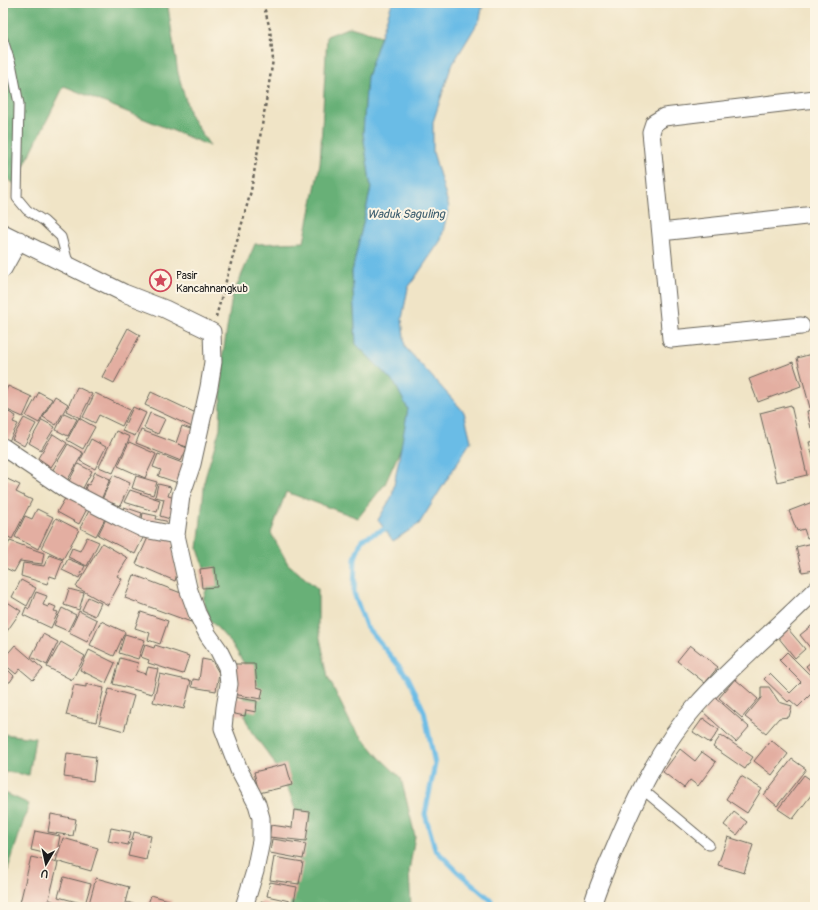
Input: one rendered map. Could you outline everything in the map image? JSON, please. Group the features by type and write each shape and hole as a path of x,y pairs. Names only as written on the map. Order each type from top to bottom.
{"street":[{"path":"801,326 671,339 651,132 654,123 664,117 815,99"},
{"path":"661,232 815,215"},
{"path":"3,233 124,293 165,309 212,332 213,362 209,388 192,464 181,496 176,535 188,588 197,613 227,667 229,684 225,708 224,728 239,770 257,804 261,818 259,849 255,871 244,907"},
{"path":"3,269 19,240"},
{"path":"3,447 68,490 113,514 144,528 176,535"},
{"path":"592,907 606,868 642,789 674,732 715,686 796,610 815,590"}],"lane":[{"path":"3,40 12,68 19,104 18,198 27,210 44,221 61,237 69,266"},
{"path":"642,789 709,845"}],"path":[{"path":"212,332 251,191 273,60 270,29 263,3"}],"green space":[{"path":"3,3 170,3 168,7 178,73 190,115 210,146 64,86 15,184 3,176"},
{"path":"350,27 381,36 367,77 363,133 371,188 352,272 356,344 395,384 408,409 402,446 385,484 358,518 286,492 271,533 288,564 318,589 318,628 328,677 351,724 379,757 401,778 415,836 409,871 411,907 290,907 297,879 304,836 290,794 272,759 251,731 243,713 245,665 232,644 210,620 203,599 209,582 198,549 205,478 220,428 222,360 232,297 255,244 304,242 320,164 327,36"},
{"path":"3,734 35,738 29,775 5,772 3,780"},
{"path":"3,792 29,804 3,885"}],"water":[{"name":"Waduk Saguling","path":"392,3 483,3 480,19 451,67 433,122 433,152 449,207 441,240 408,288 402,319 405,347 464,412 471,441 419,524 393,541 378,520 392,496 408,409 395,384 356,344 352,272 371,188 363,133 367,77"}],"building":[{"path":"128,328 140,335 114,383 102,377"},
{"path":"815,353 815,407 810,408 797,358"},
{"path":"793,362 801,386 758,402 749,379"},
{"path":"8,386 32,397 23,417 3,408 3,397"},
{"path":"77,387 92,394 80,418 66,411"},
{"path":"39,392 52,399 39,423 26,416"},
{"path":"151,392 198,414 192,427 145,405"},
{"path":"95,393 130,410 122,426 99,415 95,423 83,417"},
{"path":"55,396 68,404 56,425 43,417"},
{"path":"791,405 807,475 777,482 760,413"},
{"path":"133,407 146,413 135,436 122,431"},
{"path":"3,409 16,416 13,422 18,424 9,441 3,438"},
{"path":"815,409 815,427 811,428 807,411"},
{"path":"64,413 77,419 68,436 56,430"},
{"path":"150,413 165,419 158,434 144,428"},
{"path":"24,418 36,424 24,446 12,439"},
{"path":"79,418 95,427 83,449 67,440"},
{"path":"42,420 55,427 41,450 29,443"},
{"path":"182,426 196,431 190,448 178,444 187,448 181,461 136,443 141,430 176,443"},
{"path":"116,431 130,437 113,473 99,467"},
{"path":"53,434 67,443 51,467 38,458"},
{"path":"91,439 106,447 95,469 80,461"},
{"path":"815,441 815,461 814,461 809,442"},
{"path":"129,442 156,454 145,478 118,466"},
{"path":"68,444 83,453 67,481 51,473"},
{"path":"158,454 185,464 178,483 158,476 161,470 153,467"},
{"path":"78,464 92,471 82,490 68,483"},
{"path":"95,472 110,479 100,502 83,494 87,484 89,485"},
{"path":"113,475 130,483 120,506 112,503 110,509 100,504"},
{"path":"136,476 157,482 153,495 132,488"},
{"path":"3,477 20,485 16,492 32,500 12,539 3,534"},
{"path":"158,484 171,487 168,496 175,498 170,519 160,516 164,499 155,497"},
{"path":"130,490 160,500 157,512 124,502"},
{"path":"67,495 88,507 79,524 57,512"},
{"path":"815,501 815,535 807,538 804,529 797,531 789,511"},
{"path":"91,507 107,515 96,536 80,528"},
{"path":"124,507 142,513 139,523 121,516"},
{"path":"37,509 53,517 38,549 15,537 25,516 32,519"},
{"path":"143,513 157,516 156,519 170,522 168,530 141,526"},
{"path":"108,515 145,534 135,554 98,535"},
{"path":"56,518 79,530 63,559 41,548"},
{"path":"150,533 172,538 177,574 175,581 136,564"},
{"path":"87,537 99,542 87,566 68,557 72,548 80,551"},
{"path":"10,541 44,553 42,564 20,561 14,572 3,567 3,553"},
{"path":"102,543 128,558 117,576 122,579 108,605 76,587"},
{"path":"813,543 815,551 815,570 802,572 796,547"},
{"path":"49,555 63,560 56,578 50,576 47,584 21,576 23,563 44,566"},
{"path":"68,559 85,566 79,578 62,570"},
{"path":"215,567 217,587 202,588 200,569"},
{"path":"134,575 181,593 191,622 125,598"},
{"path":"21,580 36,588 27,606 12,597"},
{"path":"69,589 84,593 79,610 64,605"},
{"path":"36,592 47,596 43,605 48,607 49,604 56,607 54,611 58,612 51,628 23,615 26,607 29,609"},
{"path":"88,597 101,603 95,616 82,610"},
{"path":"3,599 21,611 3,637"},
{"path":"62,608 76,615 68,631 54,625"},
{"path":"79,611 97,620 87,642 69,633"},
{"path":"141,612 168,621 160,644 148,640 150,633 135,628"},
{"path":"101,621 125,632 114,656 90,645"},
{"path":"815,623 815,654 800,635"},
{"path":"788,629 805,649 795,658 778,637"},
{"path":"43,634 58,642 47,665 31,657"},
{"path":"125,634 145,640 138,659 119,653"},
{"path":"61,642 85,656 72,680 47,667"},
{"path":"15,645 43,669 33,680 20,669 16,674 3,663 3,659"},
{"path":"145,645 154,648 155,645 189,656 183,674 148,663 149,660 141,657"},
{"path":"690,645 718,667 705,683 677,661"},
{"path":"89,650 115,663 106,683 80,670"},
{"path":"787,652 815,680 815,690 798,707 790,700 788,702 764,679 770,673 790,693 801,682 779,660"},
{"path":"120,658 138,663 136,671 146,674 148,667 158,669 152,694 113,684"},
{"path":"202,659 212,661 219,673 216,691 192,687 193,679 199,680"},
{"path":"815,659 815,677 806,666"},
{"path":"234,664 255,664 257,687 263,689 261,699 233,694"},
{"path":"3,665 14,676 10,682 3,682"},
{"path":"160,674 191,681 184,709 153,702"},
{"path":"735,679 758,699 742,718 719,698"},
{"path":"86,684 104,688 96,722 66,715 74,685 86,687"},
{"path":"761,687 769,687 779,702 792,706 789,717 779,718 766,733 745,717 761,698"},
{"path":"109,689 134,696 124,731 99,724"},
{"path":"233,697 257,701 256,712 246,710 245,716 230,713"},
{"path":"715,697 749,727 736,742 702,711"},
{"path":"703,718 719,730 710,743 693,732"},
{"path":"721,735 753,757 745,769 713,747"},
{"path":"771,740 788,754 772,775 754,761"},
{"path":"680,749 695,761 702,752 716,762 698,786 690,780 684,788 663,772"},
{"path":"67,753 96,757 93,781 64,777"},
{"path":"792,759 806,769 777,806 764,795"},
{"path":"286,764 292,785 259,793 254,772"},
{"path":"804,775 815,783 815,790 793,819 778,809"},
{"path":"741,776 762,789 747,813 726,799"},
{"path":"294,810 310,812 306,841 269,837 271,825 292,828"},
{"path":"734,812 747,822 737,835 724,825"},
{"path":"51,814 76,819 73,836 48,832"},
{"path":"111,828 131,832 128,845 108,841"},
{"path":"35,831 60,836 56,856 31,850"},
{"path":"134,832 151,836 146,860 128,856"},
{"path":"728,837 753,845 744,873 718,865"},
{"path":"63,838 98,848 91,871 56,861"},
{"path":"272,839 306,844 303,859 270,853"},
{"path":"31,857 58,863 47,907 19,907"},
{"path":"274,857 303,862 299,884 270,880"},
{"path":"64,877 91,884 85,904 58,897"},
{"path":"96,878 129,887 124,907 88,907"},
{"path":"270,882 297,887 294,902 267,896"},
{"path":"151,895 172,901 170,907 147,907"},
{"path":"50,900 72,907 48,907"},
{"path":"261,901 278,907 259,907"},
{"path":"127,902 143,907 126,907"}],"waterway":[{"path":"389,524 385,529 362,539 355,558 354,593 366,626 408,677 424,711 435,764 425,814 435,849 458,872 491,900 492,907"}],"place":[{"name":"Pasir Kancahnangkub","path":"161,281"}]}
